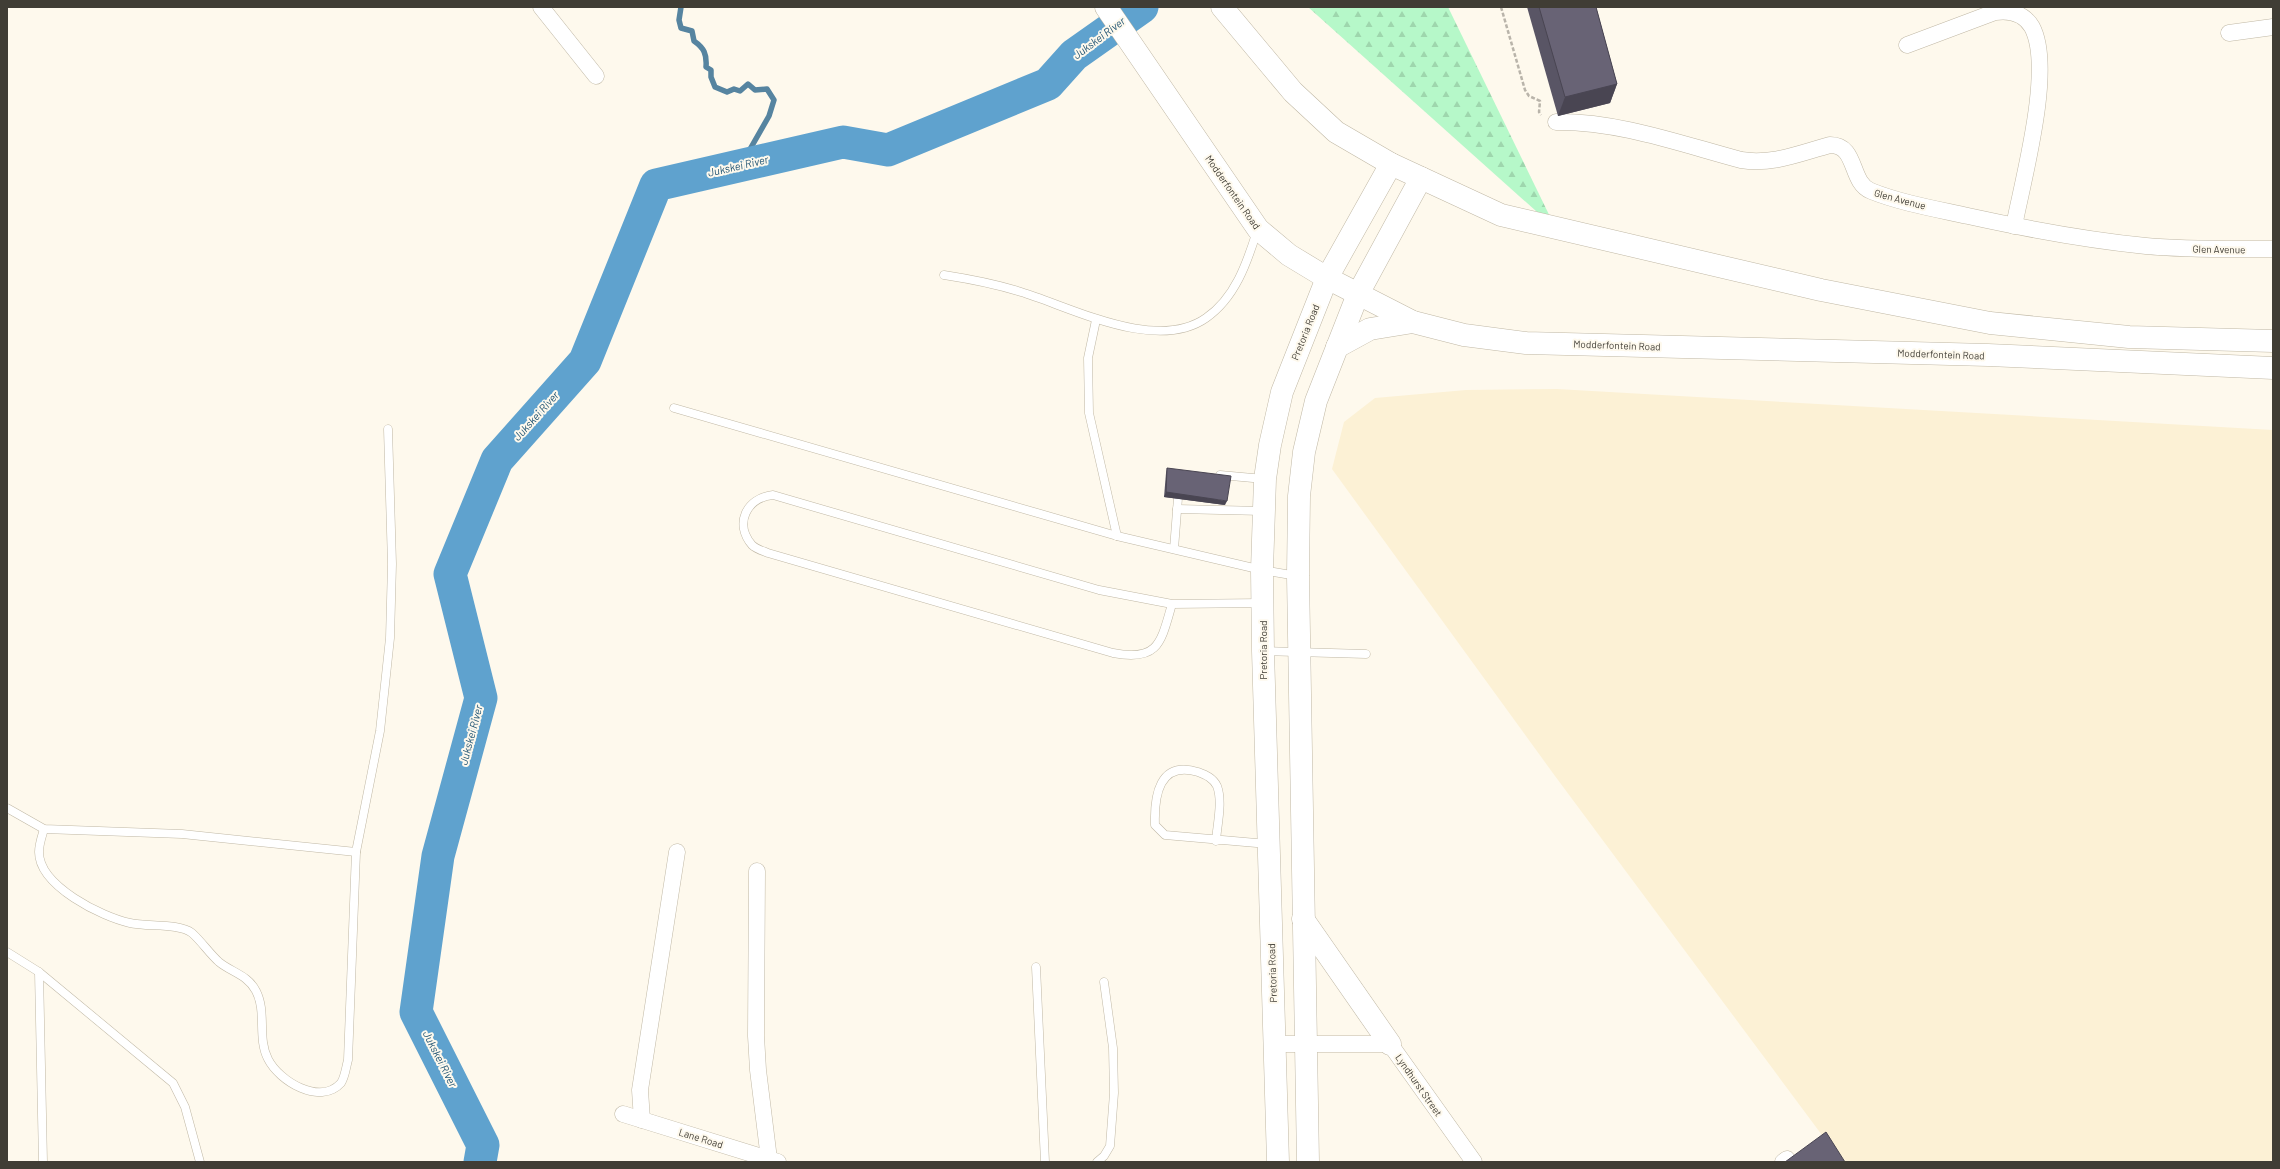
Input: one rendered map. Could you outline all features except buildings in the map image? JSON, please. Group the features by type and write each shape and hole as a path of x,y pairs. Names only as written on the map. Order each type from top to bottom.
{"main road":[{"name":"Modderfontein Road","path":"1106,7 1258,229 1289,254 1327,278 1412,322 1464,335 1526,343 1988,355 2273,368"},
{"path":"1222,7 1293,92 1336,132 1391,164 1502,215 1821,290 1990,322 2129,337 2273,341"},
{"name":"Pretoria Road","path":"1278,1162 1263,651 1262,570 1265,479 1270,445 1282,392 1327,278 1391,164"},
{"path":"1308,1162 1298,576 1299,496 1304,452 1316,401 1358,294 1421,178"},
{"path":"1337,348 1370,329 1412,322"},
{"path":"1268,844 1302,843"},
{"path":"1303,919 1390,1044"}],"street":[{"path":"541,7 596,76"},
{"path":"1907,45 1995,12 2006,10 2025,18 2032,26 2038,51 2040,70 2036,111 2014,226"},
{"path":"2229,33 2273,27"},
{"name":"Glen Avenue","path":"1556,122 1585,122 1757,163 1772,161 1825,146 1838,145 1844,148 1849,155 1858,178 1869,191 2014,226 2075,237 2147,246 2273,249"},
{"path":"642,1120 640,1090 677,852"},
{"path":"757,871 756,1036 758,1070 774,1161"},
{"name":"Lyndhurst Street","path":"1274,1044 1390,1044 1474,1162"},
{"name":"Lane Road","path":"623,1114 774,1161"}],"lane":[{"path":"944,275 1021,292 1096,320 1119,326 1162,330 1179,329 1206,318 1233,290 1240,277 1258,229"},
{"path":"1096,320 1087,363 1089,413 1117,536"},
{"path":"674,408 1117,536 1262,570 1298,576"},
{"path":"44,829 40,843 40,857 49,876 64,891 112,918 148,926 179,927 186,929 221,963 248,980 256,992 260,1007 263,1049 268,1061 286,1079 312,1093 324,1092 334,1088 342,1082 348,1060 356,852 380,731 390,638 392,556 388,429"},
{"path":"1208,474 1265,479"},
{"path":"1172,604 1161,640 1152,651 1146,654 1128,656 1113,653 768,553 751,544 745,529 744,515 748,507 755,500 763,496 773,495 1099,590 1172,604 1263,604"},
{"path":"1174,549 1178,498"},
{"path":"1177,509 1264,511"},
{"path":"1263,651 1366,654"},
{"path":"1216,841 1219,806 1217,786 1208,776 1187,769 1176,770 1164,778 1157,790 1154,809 1155,825 1159,831 1165,835 1216,841 1268,844"},
{"path":"7,808 44,829 182,834 356,852"},
{"path":"7,952 39,972 173,1083 185,1107 200,1162"},
{"path":"1036,967 1045,1162"},
{"path":"39,972 42,1162"},
{"path":"1097,1162 1104,1156 1110,1146 1114,1093 1113,1048 1104,982"}],"path":[{"path":"1501,7 1525,90 1529,96 1540,101 1539,112 1544,118 1556,122"}],"shaded area":[{"path":"1557,389 2273,430 2273,1162 1842,1162 1555,776 1332,469 1344,422 1375,398 1466,390"}],"green space":[{"path":"1308,7 1448,7 1556,229"}],"waterway":[{"path":"681,7 679,20 681,28 692,31 694,41 704,52 706,67 711,70 711,77 715,87 727,92 734,89 740,91 748,84 755,90 767,89 774,100 769,116 741,165"},
{"name":"Jukskei River","path":"480,1162 483,1145 416,1012 438,856 481,698 450,574 497,460 585,361 656,185 843,142 888,150 1048,84 1074,55 1142,7"}]}
